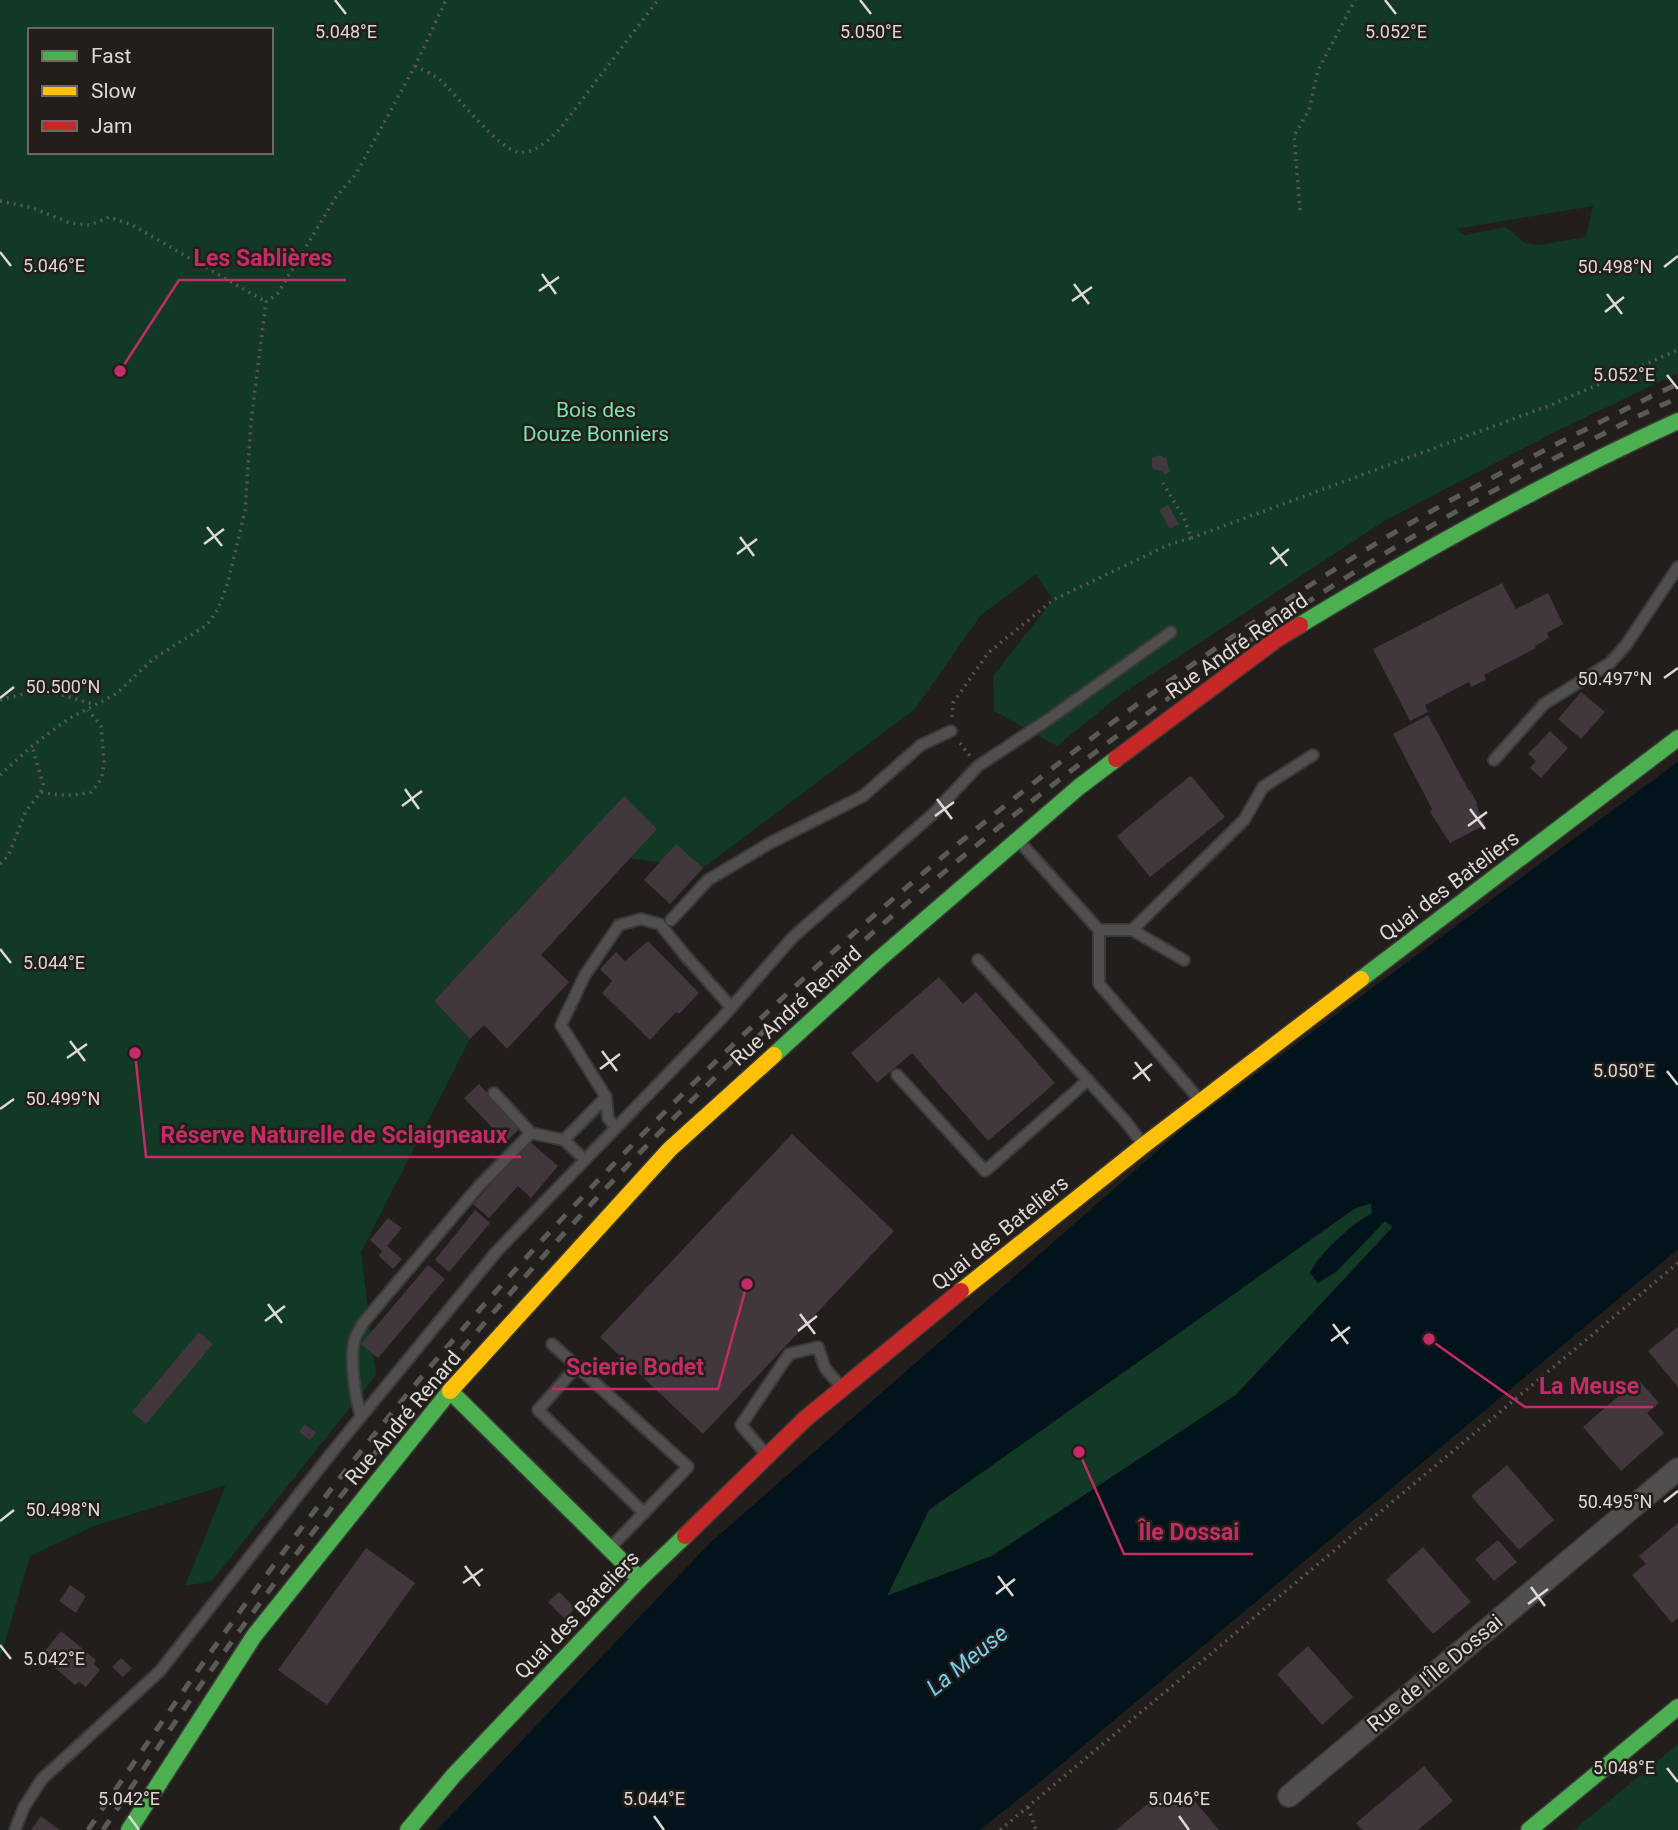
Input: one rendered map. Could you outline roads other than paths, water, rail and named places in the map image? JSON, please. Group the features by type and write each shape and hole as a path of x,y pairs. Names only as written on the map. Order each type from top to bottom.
{"street":[{"name":"Rue André Renard","path":"129,1830 254,1636 450,1391 670,1149 877,961 1079,788 1277,639 1401,564 1612,451 1678,421"},
{"name":"Quai des Bateliers","path":"408,1830 454,1775 640,1579 805,1419 1144,1145 1678,738"},
{"path":"450,1391 640,1579"},
{"name":"Rue de l'Île Dossai","path":"1289,1796 1678,1469"},
{"path":"1528,1830 1678,1707"}],"lane":[{"path":"1494,760 1544,704 1610,663 1626,645 1678,567"},
{"path":"15,1830 24,1807 42,1779 160,1671 361,1416 497,1251 731,1007 793,937 934,813 978,766 1171,632"},
{"path":"671,920 708,880 770,843 863,796 921,745 951,732"},
{"path":"1132,930 1244,820 1263,787 1313,755"},
{"path":"1018,840 1098,930 1099,984 1201,1101"},
{"path":"616,1128 608,1118 606,1097 561,1025 585,975 619,925 642,919 660,923 731,1007"},
{"path":"1098,930 1132,930 1184,960"},
{"path":"978,960 1144,1145"},
{"path":"897,1075 985,1171 1088,1080"},
{"path":"494,1093 531,1133 564,1140 585,1160"},
{"path":"564,1140 606,1097"},
{"path":"361,1416 357,1403 354,1366 355,1339 363,1322 478,1187 531,1133"},
{"path":"552,1344 688,1467 610,1549"},
{"path":"767,1455 741,1425 789,1354 818,1347 825,1368 842,1388"},
{"path":"577,1366 538,1409 644,1513"}],"water":[{"name":"La Meuse","path":"1678,762 1678,1249 980,1830 437,1830 709,1544 1187,1125","holes":["1371,1203 1372,1213 1346,1232 1321,1256 1310,1273 1318,1283 1337,1271 1385,1221 1393,1227 1236,1395 992,1556 887,1596 929,1510 1354,1209"]}],"railway":[{"path":"88,1830 245,1604 328,1493 414,1386 518,1267 626,1152 738,1040 854,933 975,830 1099,733 1227,641 1359,554 1431,511 1678,384"},
{"path":"103,1830 254,1611 395,1429 581,1215 679,1113 794,1003 914,897 1038,796 1215,664 1316,596 1420,532 1527,473 1678,398"}],"place":[{"name":"Les Sablières","path":"120,371"},
{"name":"Réserve Naturelle de Sclaigneaux","path":"135,1053"},
{"name":"Scierie Bodet","path":"747,1284"},
{"name":"La Meuse","path":"1429,1339"},
{"name":"Île Dossai","path":"1079,1452"}],"park label":[{"name":"Bois des Douze Bonniers","path":"596,422"}]}
